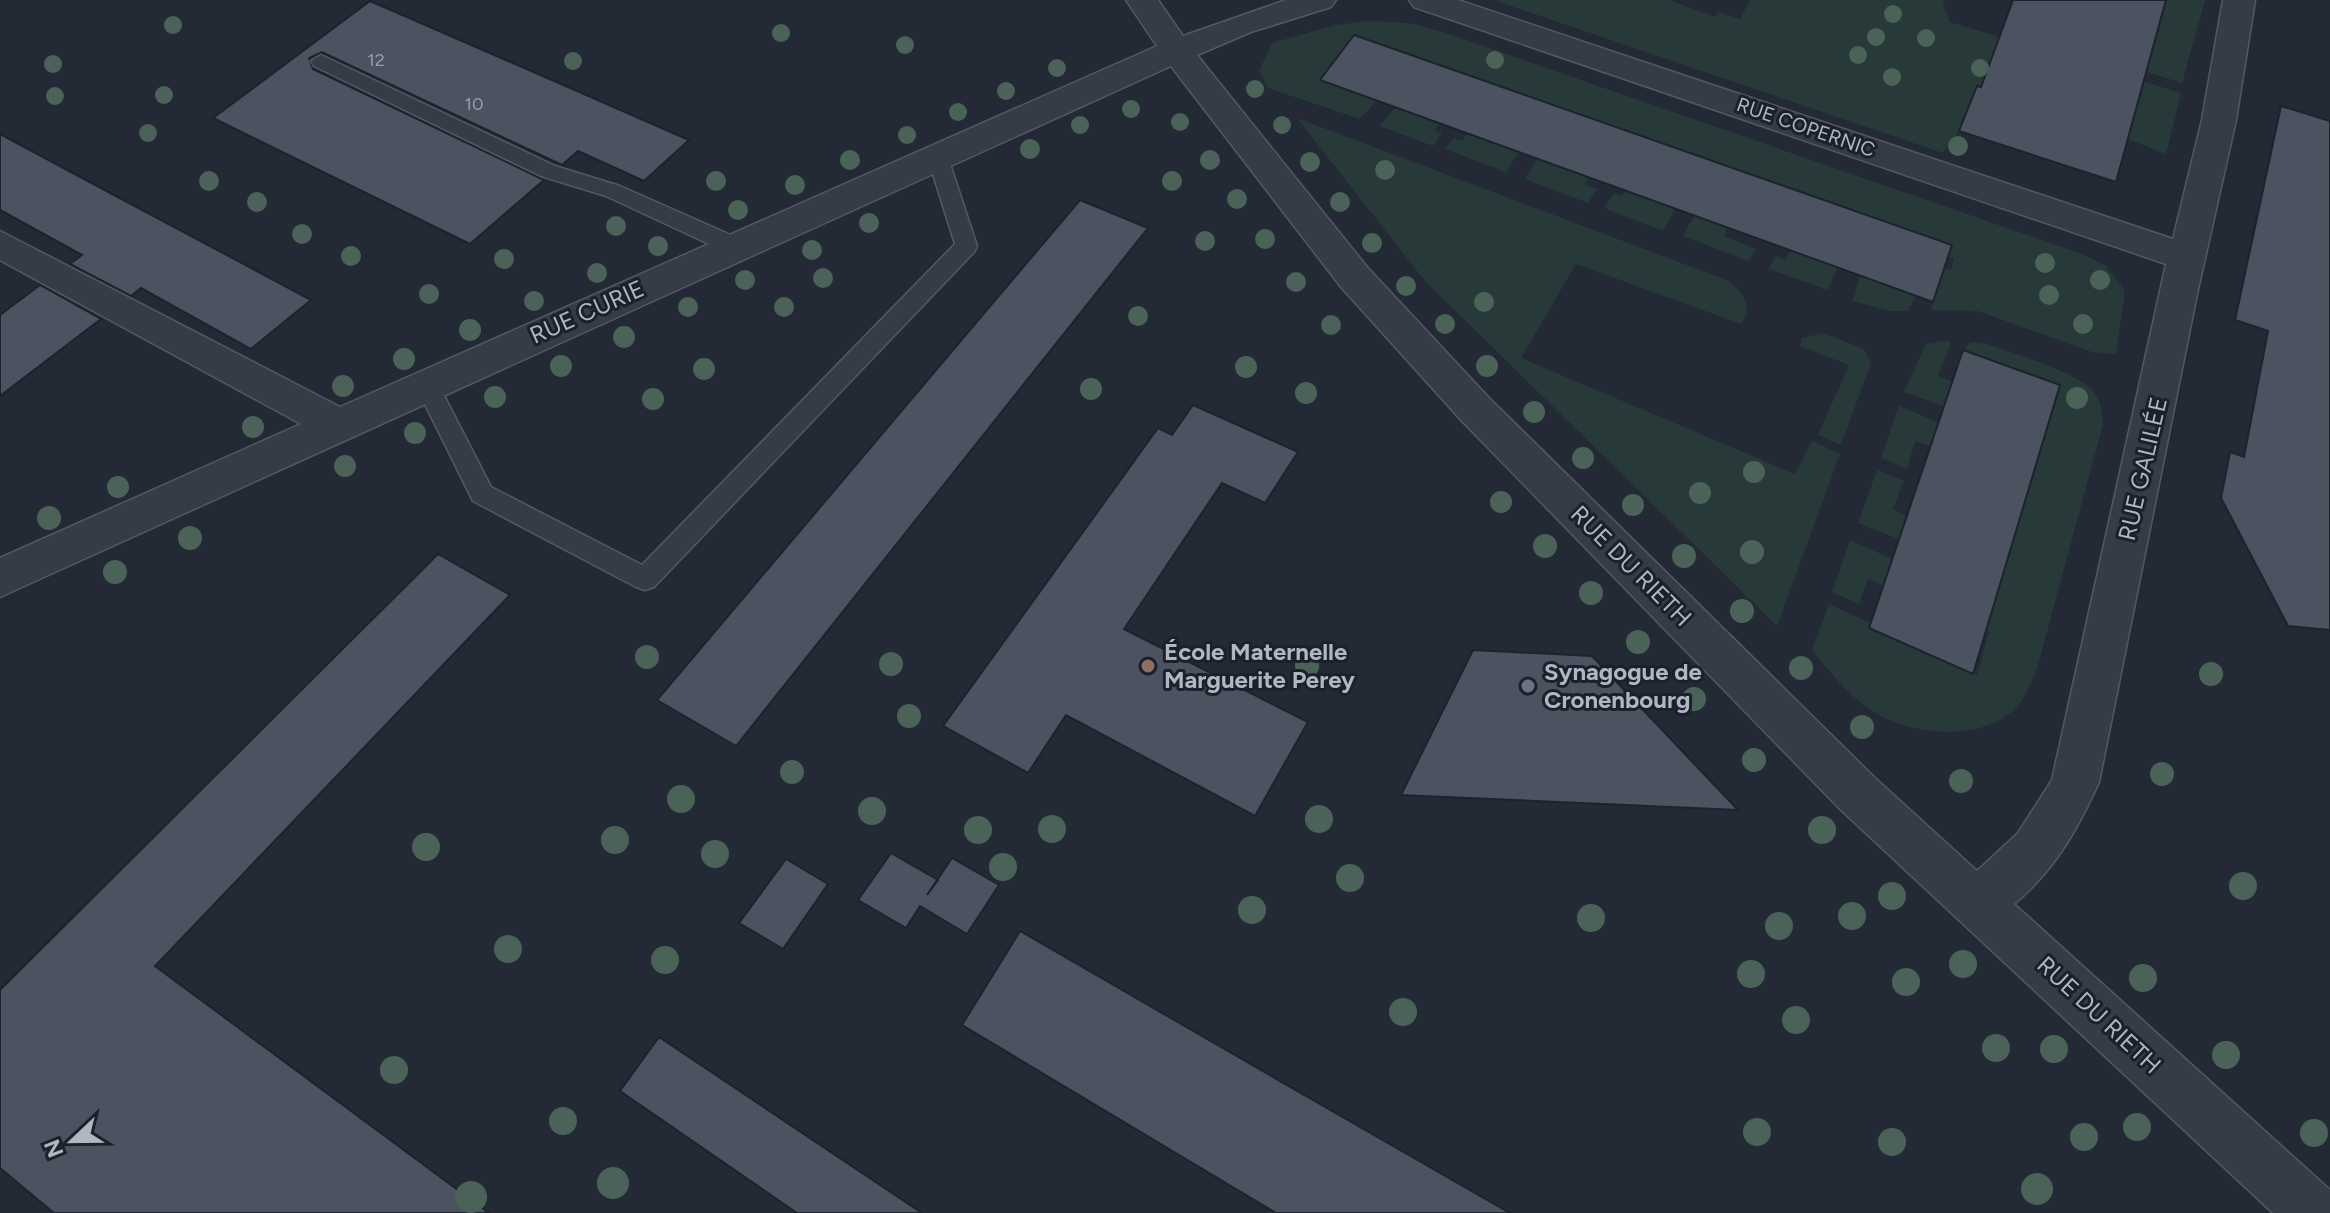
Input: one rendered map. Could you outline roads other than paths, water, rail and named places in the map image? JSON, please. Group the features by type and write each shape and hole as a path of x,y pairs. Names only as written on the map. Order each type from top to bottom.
{"street":[{"name":"RUE DU RIETH","path":"1142,0 1176,50 1354,277 1475,409 1858,794 2314,1213"},
{"name":"RUE CURIE","path":"0,578 1176,50 1320,0"},
{"name":"RUE COPERNIC","path":"1425,0 2186,257"},
{"name":"RUE GALILÉE","path":"1976,902 2029,861 2056,823 2075,782 2161,388 2186,257 2219,120 2239,0"},
{"path":"0,244 338,425"}],"lane":[{"path":"321,61 548,171 613,191 734,246"},
{"path":"427,384 482,494 645,579 966,246 937,155"}],"place":[{"name":"École Maternelle Marguerite Perey","path":"1148,666"},
{"name":"Synagogue de Cronenbourg","path":"1528,686"}]}
